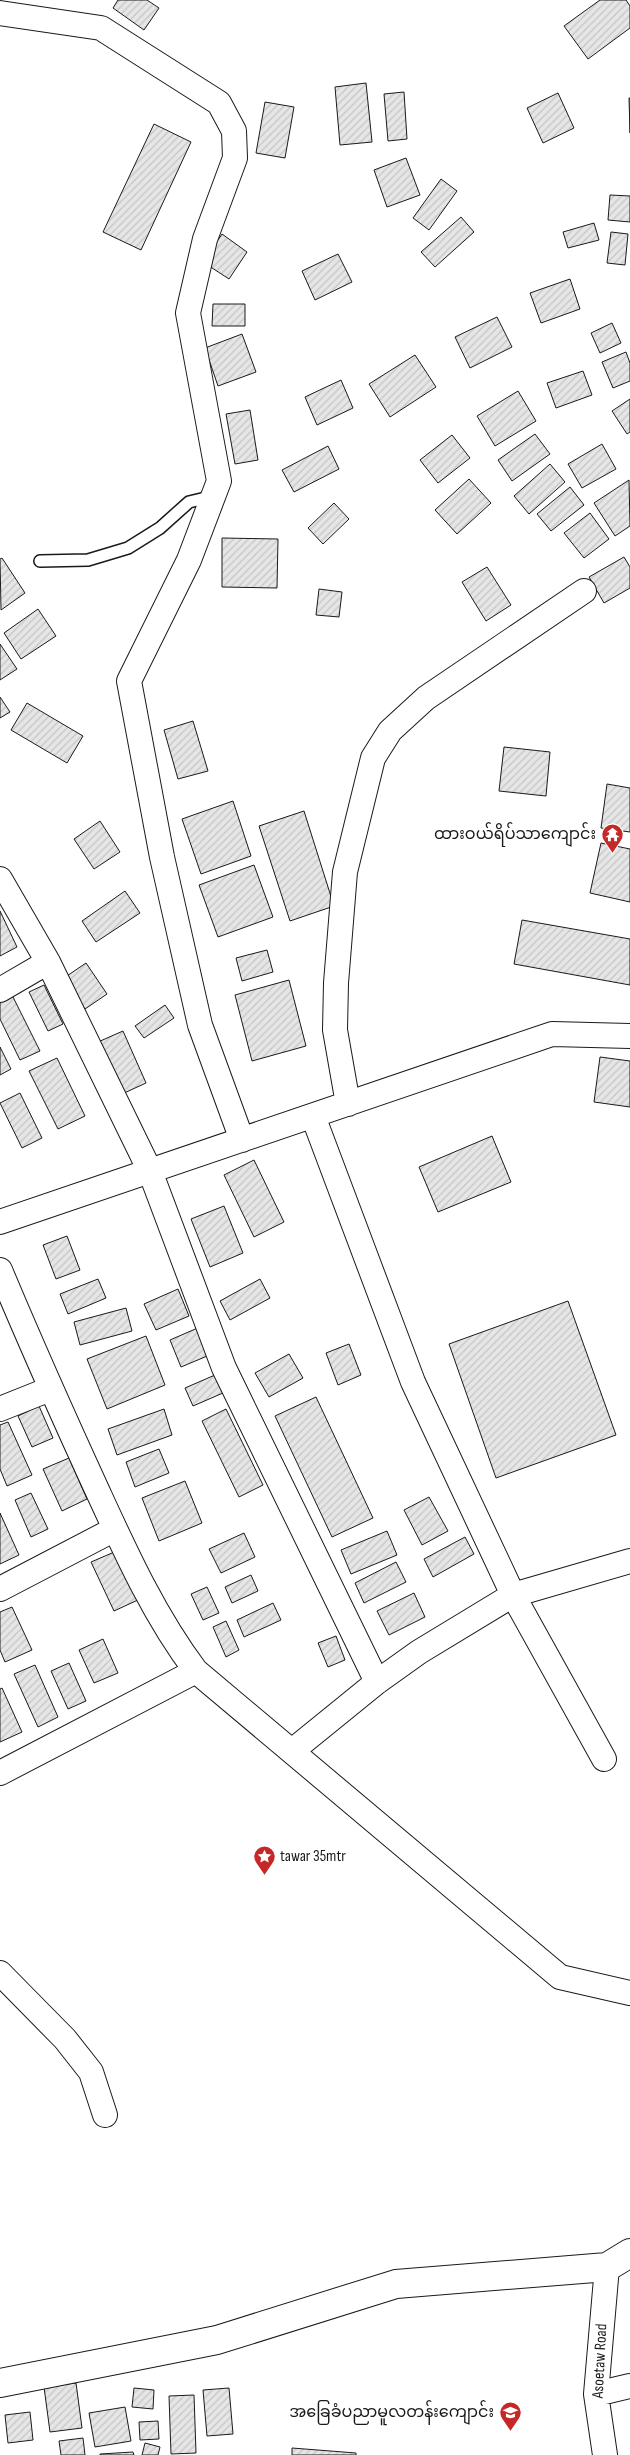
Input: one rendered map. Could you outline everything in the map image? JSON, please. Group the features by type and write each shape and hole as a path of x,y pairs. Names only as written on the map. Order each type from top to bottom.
{"highway":[{"path":"0,2383 217,2340 396,2284 607,2267 630,2253"}],"street":[{"path":"0,13 101,28 219,103 234,130 235,158 204,239 188,313 219,481 189,560 129,681 162,857 200,1025 242,1140"},
{"path":"348,1104 335,1030 336,983 345,872 373,758 390,732 426,698 584,591"},
{"path":"0,879 48,962 150,1171 224,1368 377,1682"},
{"path":"0,990 48,962"},
{"path":"0,1222 552,1034 630,1036"},
{"path":"313,1116 378,1294 413,1382 513,1595 604,1759"},
{"path":"0,1270 50,1389 115,1529 172,1640 196,1671 560,1977 630,1993"},
{"path":"0,1409 50,1389"},
{"path":"0,1589 115,1529"},
{"path":"292,1751 377,1682 426,1647 513,1595 630,1561"},
{"path":"0,1773 196,1671"},
{"path":"0,1973 66,2039 91,2072 105,2115"},
{"name":"Asoetaw Road","path":"605,2455 596,2394 607,2267"},
{"path":"596,2394 630,2386"}],"lane":[{"path":"40,561 88,560 128,548 160,528 189,502 214,496"}],"building":[{"path":"118,0 147,0 159,8 144,30 113,8"},
{"path":"600,0 626,0 630,6 630,28 588,59 564,26"},
{"path":"366,83 372,142 340,145 335,87"},
{"path":"404,92 407,139 388,141 384,94"},
{"path":"558,93 574,128 543,143 527,108"},
{"path":"629,98 630,98 630,133"},
{"path":"265,102 294,107 285,158 256,153"},
{"path":"154,124 191,142 141,250 103,232"},
{"path":"406,158 420,195 387,207 374,170"},
{"path":"441,179 457,191 429,230 413,218"},
{"path":"610,195 630,196 630,222 608,220"},
{"path":"461,217 474,232 435,267 421,252"},
{"path":"594,223 599,240 568,248 563,232"},
{"path":"611,232 628,234 625,265 607,263"},
{"path":"222,234 247,252 229,279 203,262"},
{"path":"338,254 352,282 315,300 302,271"},
{"path":"570,279 580,309 541,323 530,293"},
{"path":"213,304 245,304 245,326 212,326"},
{"path":"497,317 512,347 470,368 455,337"},
{"path":"612,323 621,343 600,353 591,333"},
{"path":"242,334 256,372 218,386 205,348"},
{"path":"626,352 630,363 630,381 613,388 602,362"},
{"path":"415,355 436,387 390,417 369,384"},
{"path":"583,371 592,395 556,408 547,383"},
{"path":"341,380 353,408 317,425 305,397"},
{"path":"518,391 536,421 495,446 477,416"},
{"path":"630,399 630,432 627,434 612,411"},
{"path":"250,410 258,460 235,464 226,414"},
{"path":"535,434 550,454 512,481 498,460"},
{"path":"452,435 470,458 438,483 420,460"},
{"path":"602,444 616,469 582,488 568,464"},
{"path":"328,446 339,469 294,492 282,470"},
{"path":"550,464 565,482 529,514 514,496"},
{"path":"469,479 491,503 457,534 435,510"},
{"path":"629,480 630,526 615,536 594,503"},
{"path":"570,487 584,505 551,531 537,514"},
{"path":"334,503 349,519 323,544 308,528"},
{"path":"590,513 609,539 584,558 564,533"},
{"path":"222,538 278,539 277,588 222,587"},
{"path":"624,557 630,567 630,588 604,603 589,577"},
{"path":"2,558 25,593 1,610 0,559"},
{"path":"487,567 511,605 486,621 462,582"},
{"path":"319,589 342,592 339,617 316,615"},
{"path":"38,609 56,636 21,659 4,633"},
{"path":"0,644 17,669 0,680"},
{"path":"0,697 10,712 0,718"},
{"path":"27,703 83,736 67,763 11,730"},
{"path":"193,721 208,771 178,779 164,730"},
{"path":"504,747 550,752 546,796 499,791"},
{"path":"607,784 630,788 630,832 601,828"},
{"path":"233,801 251,856 201,874 182,819"},
{"path":"304,811 334,906 290,921 259,826"},
{"path":"100,821 120,852 94,869 74,839"},
{"path":"601,843 630,849 630,902 590,893"},
{"path":"254,865 273,917 218,937 199,885"},
{"path":"125,891 140,913 96,942 82,921"},
{"path":"0,911 17,947 0,956"},
{"path":"522,920 630,939 630,985 514,964"},
{"path":"267,950 273,972 242,981 236,958"},
{"path":"86,963 107,994 85,1009 64,978"},
{"path":"289,980 306,1046 252,1061 235,995"},
{"path":"44,985 63,1024 48,1031 29,992"},
{"path":"12,995 40,1051 20,1060 0,1019 0,1001"},
{"path":"165,1005 174,1018 144,1038 135,1026"},
{"path":"123,1031 146,1083 122,1094 98,1042"},
{"path":"0,1047 11,1069 0,1075"},
{"path":"600,1057 630,1061 630,1107 594,1102"},
{"path":"57,1058 85,1116 58,1129 29,1071"},
{"path":"20,1093 42,1138 22,1148 0,1103"},
{"path":"492,1136 511,1182 438,1212 419,1167"},
{"path":"254,1160 284,1222 254,1237 224,1175"},
{"path":"224,1206 243,1253 210,1267 191,1219"},
{"path":"67,1236 80,1270 56,1279 43,1245"},
{"path":"98,1279 106,1298 68,1314 60,1294"},
{"path":"260,1279 270,1298 230,1320 220,1301"},
{"path":"178,1289 189,1316 156,1330 144,1304"},
{"path":"568,1301 616,1435 496,1478 449,1344"},
{"path":"126,1308 132,1331 80,1345 74,1322"},
{"path":"200,1327 212,1354 181,1367 170,1340"},
{"path":"146,1336 165,1385 107,1409 87,1359"},
{"path":"349,1344 361,1375 338,1385 326,1353"},
{"path":"289,1354 303,1378 269,1397 255,1373"},
{"path":"215,1375 223,1393 193,1406 185,1388"},
{"path":"316,1397 373,1518 332,1537 275,1416"},
{"path":"39,1406 53,1438 32,1447 18,1416"},
{"path":"164,1409 172,1435 117,1455 108,1429"},
{"path":"226,1409 263,1485 239,1497 202,1421"},
{"path":"8,1422 32,1475 7,1486 0,1469 0,1425"},
{"path":"159,1449 169,1473 135,1487 126,1462"},
{"path":"69,1458 87,1499 62,1511 43,1469"},
{"path":"185,1481 202,1523 159,1541 142,1498"},
{"path":"31,1493 48,1529 31,1537 15,1500"},
{"path":"429,1497 448,1531 422,1545 404,1510"},
{"path":"0,1513 19,1555 0,1564"},
{"path":"387,1531 397,1555 351,1574 341,1550"},
{"path":"244,1533 255,1557 221,1573 209,1549"},
{"path":"465,1537 474,1554 433,1577 424,1559"},
{"path":"119,1550 140,1599 114,1611 91,1562"},
{"path":"396,1562 406,1582 364,1603 355,1583"},
{"path":"251,1575 258,1591 232,1603 225,1587"},
{"path":"207,1587 219,1613 203,1620 191,1594"},
{"path":"414,1593 425,1617 389,1635 377,1611"},
{"path":"273,1603 281,1620 244,1637 237,1620"},
{"path":"12,1607 32,1650 5,1662 0,1650 0,1612"},
{"path":"226,1621 239,1650 226,1657 213,1627"},
{"path":"336,1636 345,1660 328,1667 318,1643"},
{"path":"103,1639 118,1673 94,1683 79,1650"},
{"path":"69,1663 86,1701 68,1709 51,1671"},
{"path":"35,1665 58,1717 38,1727 14,1674"},
{"path":"2,1688 22,1732 0,1742 0,1689"},
{"path":"76,2383 82,2428 50,2432 44,2387"},
{"path":"134,2388 154,2390 153,2409 132,2407"},
{"path":"229,2388 233,2434 207,2436 203,2390"},
{"path":"194,2395 196,2453 171,2454 169,2396"},
{"path":"125,2407 131,2441 95,2447 89,2413"},
{"path":"30,2412 33,2440 8,2443 5,2415"},
{"path":"158,2421 159,2439 140,2440 139,2422"},
{"path":"83,2438 85,2455 61,2455 59,2441"},
{"path":"145,2443 160,2447 158,2455 142,2455"},
{"path":"292,2448 356,2453 356,2455 292,2455"},
{"path":"133,2452 134,2455 100,2455 100,2454"}],"place":[{"name":"ထားဝယ်ရိပ်သာကျောင်း","path":"612,853"},
{"name":"tawar 35mtr","path":"264,1875"},
{"name":"အခြေခံပညာမူလတန်းကျောင်း","path":"510,2431"}]}
